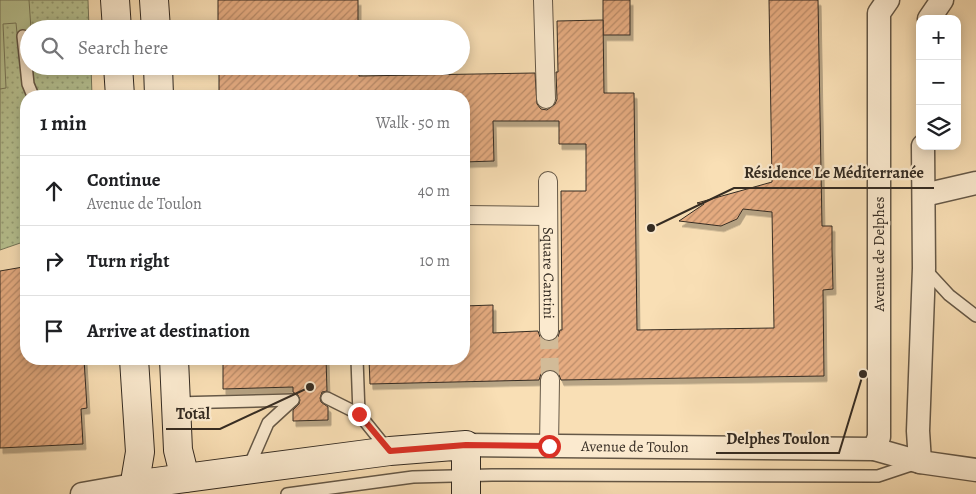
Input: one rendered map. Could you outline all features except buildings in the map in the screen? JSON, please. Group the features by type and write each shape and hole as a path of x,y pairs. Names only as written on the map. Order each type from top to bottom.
{"main road":[{"path":"115,0 116,20"},
{"path":"154,0 155,20"},
{"path":"119,75 120,90"},
{"path":"158,75 159,90"},
{"path":"133,490 140,452 134,365"},
{"path":"174,365 178,450 186,478"},
{"path":"137,404 176,403"},
{"path":"466,445 466,485"},
{"name":"Avenue de Toulon","path":"133,490 186,478 390,451 466,445"}],"street":[{"path":"543,0 546,98"},
{"name":"Avenue de Delphes","path":"874,449 879,436 879,13 888,0"},
{"path":"932,15 942,0"},
{"path":"920,462 918,432 924,268 923,150"},
{"name":"Square Cantini","path":"548,181 549,331"},
{"path":"924,195 976,183"},
{"name":"Square Cantini","path":"470,215 547,216"},
{"path":"549,446 550,380"},
{"name":"Avenue de Toulon","path":"466,445 874,449 920,462 976,470"},
{"name":"Avenue de Toulon","path":"82,494 133,490"}],"lane":[{"path":"27,75 30,90"},
{"path":"924,268 949,295 976,316"},
{"path":"357,365 359,414"},
{"path":"327,398 359,414 390,451"},
{"path":"176,403 293,400 268,423 247,470"},
{"name":"Avenue de Toulon","path":"287,494 413,477 466,485 878,476 920,462"}],"green space":[{"path":"0,0 88,0 89,20 20,20 20,75 91,75 92,90 20,90 20,243 0,250"},
{"path":"0,0 29,0 30,20 20,20 20,33 17,33 16,23 3,24 6,88 0,89"}],"tunnel":[{"path":"549,331 550,380"}],"place":[{"name":"Résidence Le Méditerranée","path":"651,228"},
{"name":"Delphes Toulon","path":"863,374"},
{"name":"Total","path":"310,387"}],"route":[{"path":"359,414 390,451 466,445 549,446"}]}
